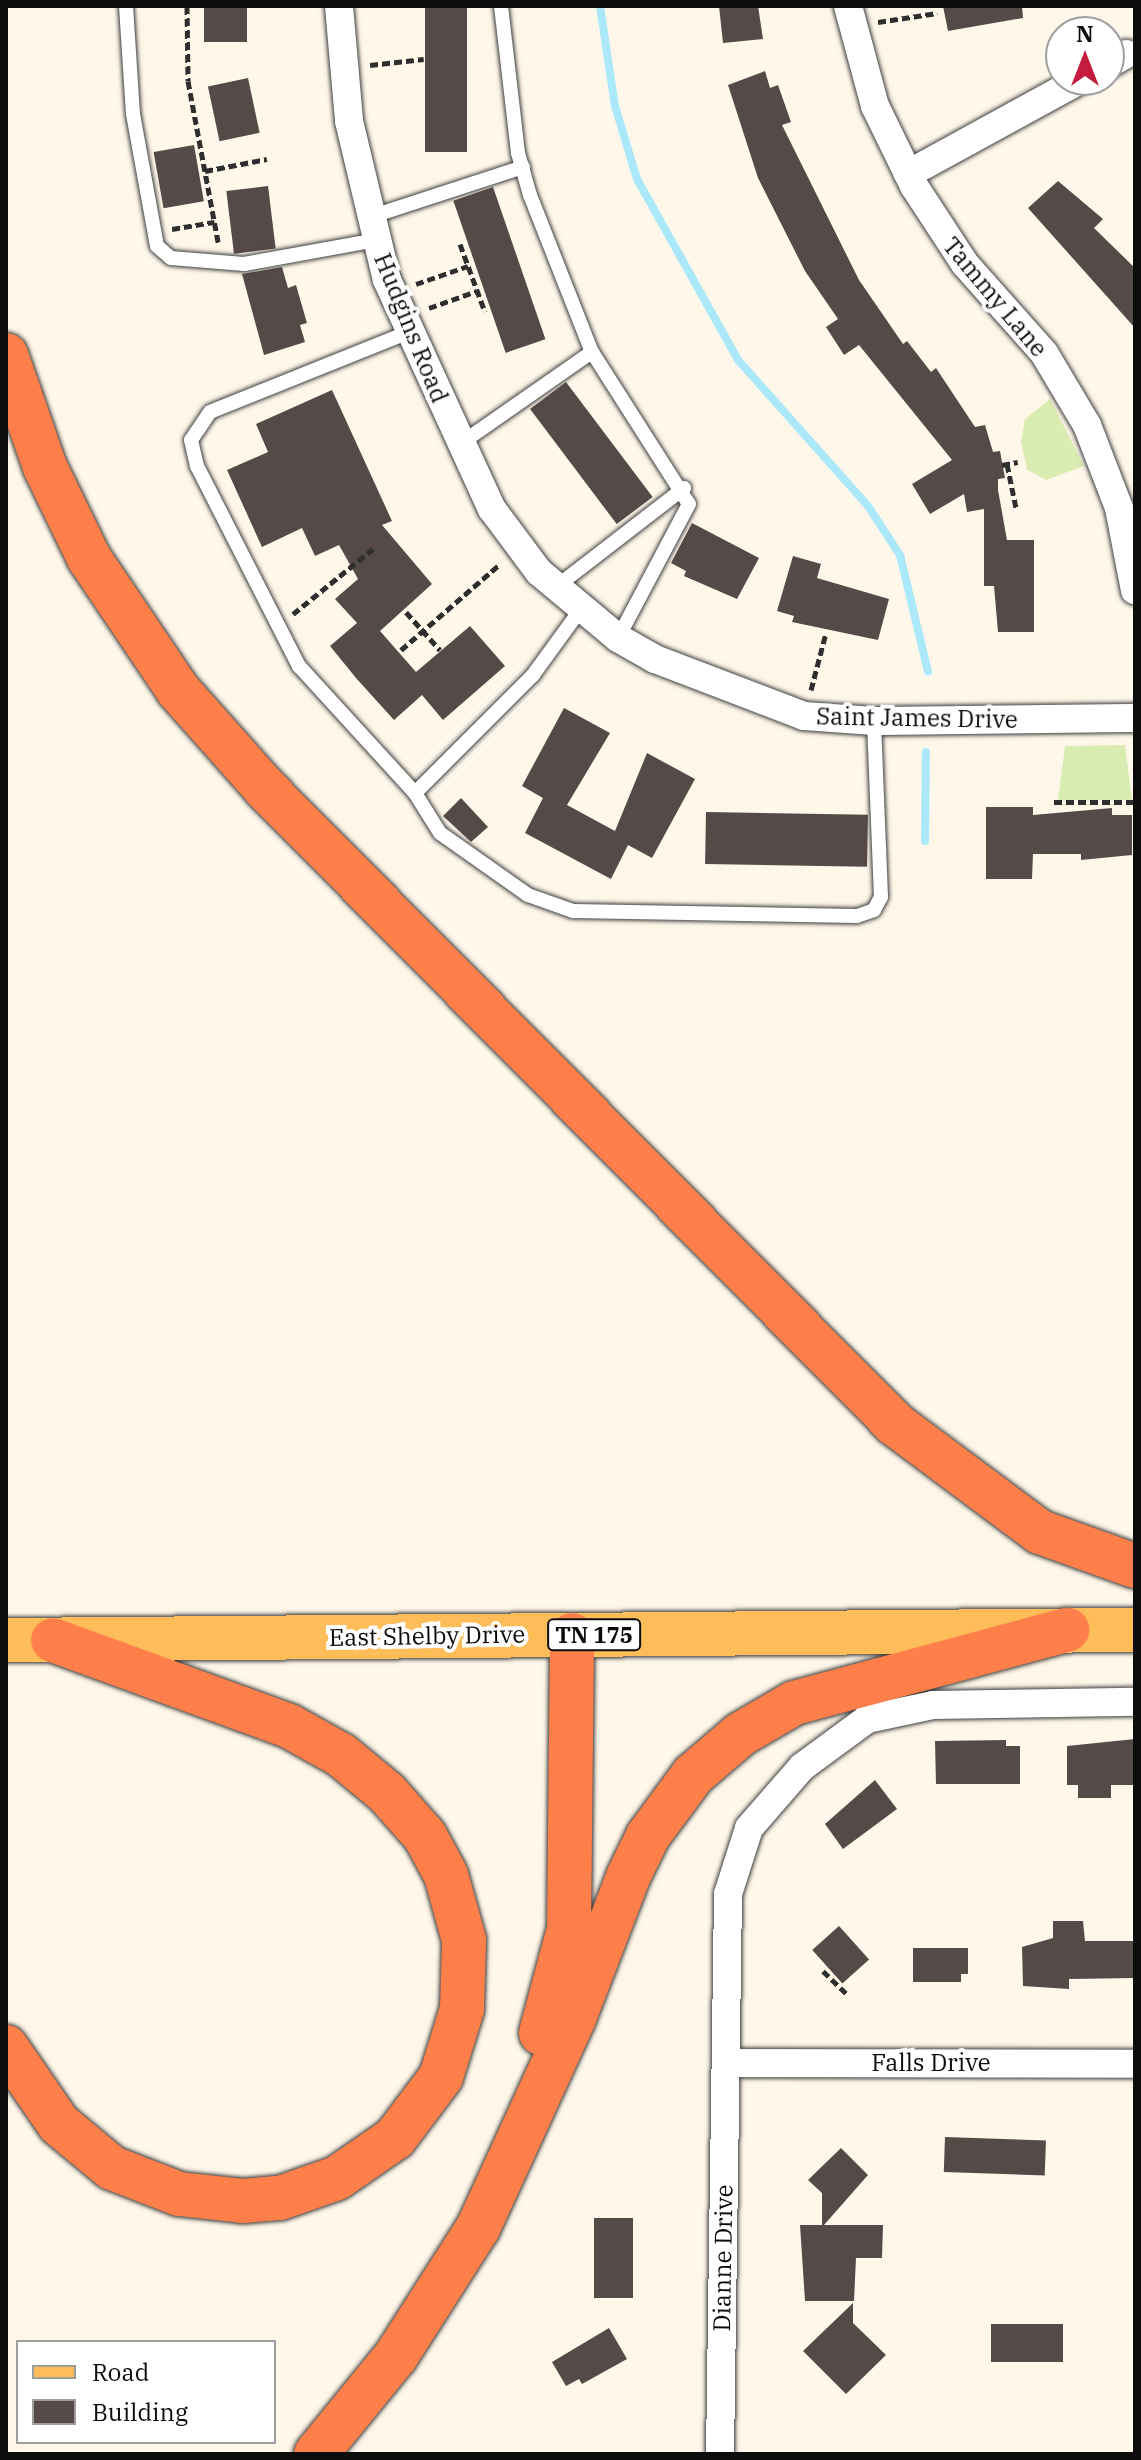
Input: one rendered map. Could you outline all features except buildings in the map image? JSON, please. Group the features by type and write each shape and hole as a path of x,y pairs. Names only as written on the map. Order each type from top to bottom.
{"highway":[{"path":"6,355 45,467 89,558 178,690 274,798 895,1424 1040,1532 1135,1566"},
{"path":"316,2454 436,2298 500,2182 648,1836 693,1775 741,1734 794,1703 1067,1630"},
{"path":"500,2182 569,1929 572,1635"},
{"path":"6,2047 59,2124 112,2168 179,2194 256,2200 337,2178 395,2138 441,2077 462,2009 464,1940 446,1875 425,1836 387,1793 341,1755 289,1726 53,1640"}],"main road":[{"name":"East Shelby Drive","path":"6,1640 1135,1630"}],"street":[{"name":"Hudgins Road","path":"339,6 342,69 373,228 401,314 460,444 520,550 581,609"},
{"name":"Tammy Lane","path":"850,16 875,106 908,174 956,252 1024,326 1087,425 1119,508 1135,590"},
{"path":"908,174 1051,96"},
{"name":"Saint James Drive","path":"581,609 618,638 725,689 804,716 874,721 1135,718"},
{"name":"Dianne Drive","path":"720,2454 726,2063 733,1862 749,1828 802,1767 841,1734 902,1710 1135,1702"},
{"name":"Falls Drive","path":"726,2063 1135,2064"}],"lane":[{"path":"126,6 133,114 154,232 157,246 171,258 222,264 373,228 523,167"},
{"path":"501,6 523,167 592,352 684,488 689,504 684,523 618,638"},
{"path":"401,314 210,412 191,440 197,466 277,622 324,700 415,793 440,833 528,895 573,911 857,916 874,910 881,897 874,721"},
{"path":"460,444 592,352"},
{"path":"556,587 684,488"},
{"path":"415,793 533,675 581,609"}],"path":[{"path":"187,6 188,81 222,264"},
{"path":"850,16 937,13"},
{"path":"342,69 424,59"},
{"path":"205,171 267,159"},
{"path":"154,232 214,222"},
{"path":"460,244 485,312"},
{"path":"401,314 468,266"},
{"path":"401,314 477,291"},
{"path":"1016,508 1004,464 1018,462"},
{"path":"277,622 373,549"},
{"path":"401,650 520,550"},
{"path":"406,612 440,650"},
{"path":"804,716 826,633"},
{"path":"1054,802 1135,802"},
{"path":"823,1971 849,1996"}],"green space":[{"path":"1050,399 1084,466 1046,480 1027,470 1021,441 1025,419"},
{"path":"1125,745 1132,800 1058,800 1065,746"}],"waterway":[{"path":"600,6 615,106 637,179 738,360 868,506 900,555 928,672"},
{"path":"925,841 926,752"}]}
